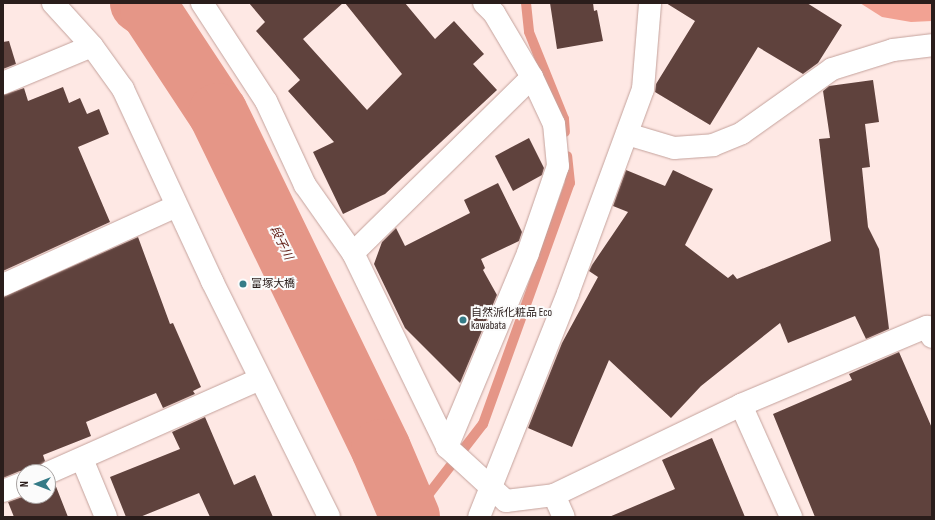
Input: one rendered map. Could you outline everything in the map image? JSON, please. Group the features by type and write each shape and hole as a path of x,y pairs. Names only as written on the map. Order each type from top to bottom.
{"street":[{"path":"53,3 92,46 122,89 176,206 329,517"},
{"path":"202,3 266,101 305,185 352,252 447,446 490,488 506,501 554,495 741,405 927,328 932,337"},
{"path":"479,517 627,134 643,88 650,3"},
{"path":"447,446 528,253 558,166 554,124 532,77 491,6"},
{"path":"627,134 674,148 713,145 742,133 832,69 893,50 932,45"},
{"path":"3,83 92,46"},
{"path":"352,252 532,77"},
{"path":"3,285 176,206"},
{"path":"56,470 260,379"},
{"path":"741,405 790,517"},
{"path":"82,459 106,517"},
{"path":"3,491 16,486"},
{"path":"554,495 564,517"}],"shaded area":[{"path":"860,3 932,3 932,21 911,22 882,17"}],"building":[{"path":"249,3 343,3 303,39 367,110 402,74 345,3 405,3 435,39 454,21 484,54 473,64 497,90 385,194 343,214 313,152 334,142 288,91 300,80 256,31 265,22"},
{"path":"550,3 593,3 594,11 597,10 603,41 557,49"},
{"path":"666,3 807,3 842,25 818,63 803,74 758,47 710,125 655,92 656,84 695,21"},
{"path":"9,41 16,64 3,69 3,42"},
{"path":"873,80 879,122 865,124 870,167 862,168 868,227 879,249 889,329 866,339 855,316 788,343 780,323 701,386 671,418 609,360 572,447 528,428 562,343 598,277 589,271 628,212 613,206 626,170 665,186 673,170 713,189 685,245 728,278 733,274 737,279 831,241 819,139 830,138 823,91 829,86"},
{"path":"63,87 69,103 80,98 87,114 99,109 109,134 78,147 110,222 3,271 3,95 24,88 28,101"},
{"path":"529,138 544,168 542,175 513,191 495,156"},
{"path":"498,183 522,232 519,241 481,259 485,268 483,270 497,295 460,383 405,328 374,264 382,242 396,228 405,246 470,213 464,200"},
{"path":"138,237 170,324 173,323 201,387 193,391 195,394 163,408 156,393 86,422 91,436 43,455 45,461 43,464 16,464 16,473 3,478 3,297"},
{"path":"899,352 932,428 932,517 815,517 773,414 852,380 849,374"},
{"path":"205,417 234,485 255,475 273,517 210,517 199,493 140,517 126,517 110,477 180,449 172,432"},
{"path":"712,438 745,517 609,517 675,489 662,460"},
{"path":"56,487 68,517 14,517 8,502 16,499 16,504 56,504"}],"waterway":[{"name":"段子川","path":"140,3 150,10 218,113 381,449 410,517"},
{"path":"526,3 529,32 564,119 565,132"},
{"path":"411,517 483,424 570,183 567,156"}],"place":[{"name":"富塚大橋","path":"243,284"},
{"name":"自然派化粧品 Eco kawabata","path":"463,320"}]}
